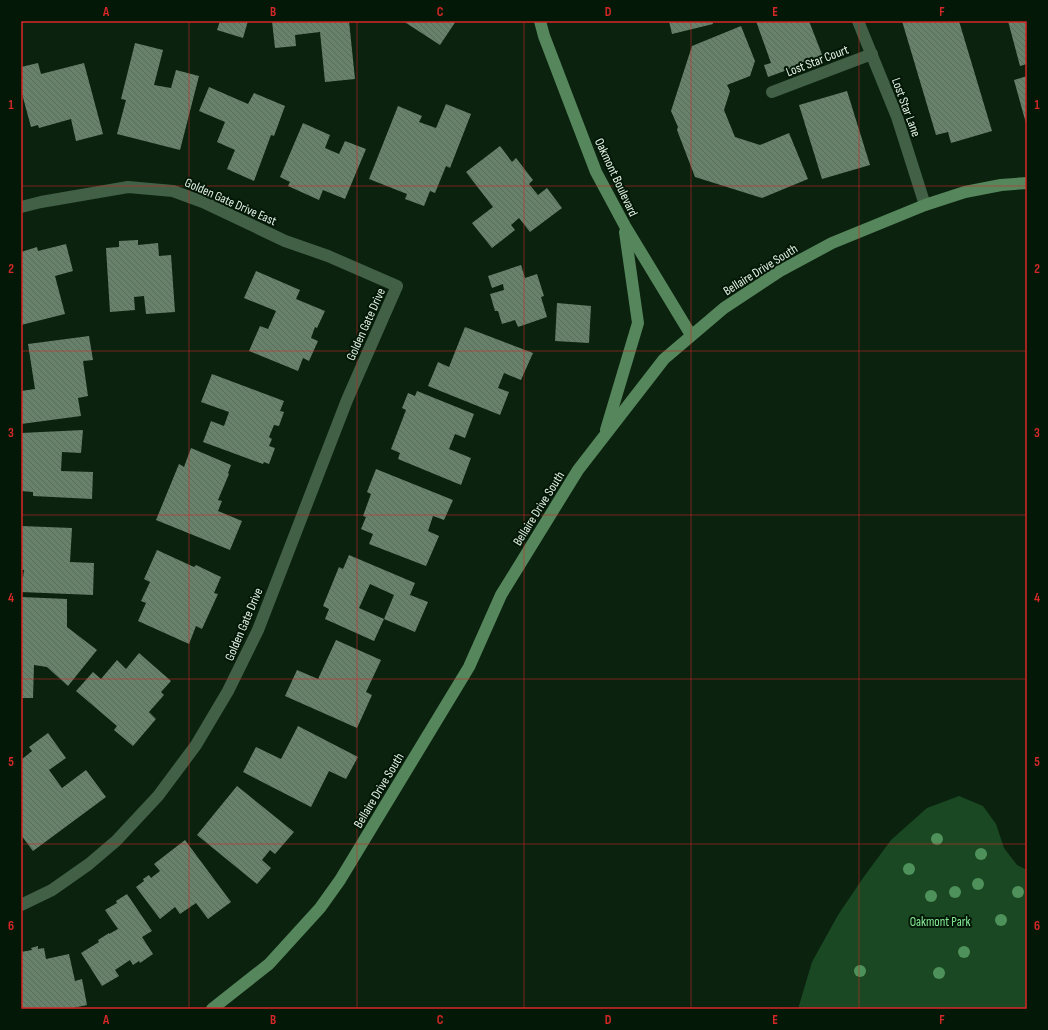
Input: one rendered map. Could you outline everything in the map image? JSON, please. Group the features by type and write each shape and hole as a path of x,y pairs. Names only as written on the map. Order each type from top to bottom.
{"street":[{"name":"Oakmont Boulevard","path":"540,21 544,36 596,172 625,226 691,335"},
{"name":"Lost Star Lane","path":"858,21 897,117 925,205"},
{"name":"Lost Star Court","path":"772,92 872,54"},
{"name":"Bellaire Drive South","path":"212,1009 269,964 320,908 340,880 468,667 501,595 578,470 664,359 724,308 780,271 832,243 925,205 965,192 1001,185 1027,183"},
{"name":"Golden Gate Drive East","path":"21,208 41,202 128,187 173,191 203,202 285,242 328,256 397,286"},
{"path":"604,437 638,323 625,226"},
{"name":"Golden Gate Drive","path":"21,906 52,890 89,864 116,841 158,796 196,745 228,691 258,630 347,400 397,286"}],"green space":[{"name":"Oakmont Park","path":"959,796 983,806 996,824 1004,848 1017,865 1027,870 1027,1009 798,1009 812,962 838,915 891,840 927,808"}],"building":[{"path":"220,21 248,21 243,38 217,30"},
{"path":"272,21 349,21 355,79 325,82 320,32 295,35 296,46 275,48"},
{"path":"403,21 456,21 440,45"},
{"path":"669,21 712,21 713,24 672,34"},
{"path":"756,21 809,21 823,57 768,77 764,65 771,63"},
{"path":"902,21 959,21 992,131 951,143 948,132 936,135"},
{"path":"1008,21 1027,21 1027,64 1020,66"},
{"path":"741,26 755,61 750,76 727,85 730,91 724,110 735,137 760,145 789,133 808,179 762,198 695,177 671,111 692,46"},
{"path":"135,43 163,50 154,85 171,88 176,70 199,76 180,150 117,134 126,100 121,99"},
{"path":"38,63 41,74 84,63 103,134 76,141 71,119 39,128 38,125 31,127 21,90 21,67"},
{"path":"1027,76 1027,127 1014,80"},
{"path":"209,87 248,104 254,93 285,106 274,136 271,135 254,181 227,169 235,150 217,142 225,122 199,111"},
{"path":"847,91 870,165 822,179 799,105"},
{"path":"446,104 471,114 450,168 446,166 435,193 430,191 424,206 405,199 407,194 369,179 398,106 422,116 419,122 436,128"},
{"path":"303,123 330,135 325,148 339,154 345,141 366,149 345,199 323,190 319,200 288,186 290,182 280,177"},
{"path":"500,146 512,162 516,158 533,180 529,184 538,195 547,188 562,208 530,232 519,218 511,225 515,230 492,248 472,223 493,207 466,172"},
{"path":"138,240 138,245 158,243 159,256 171,255 175,312 146,314 144,296 134,297 135,310 110,312 106,248 119,247 119,241"},
{"path":"66,244 73,271 55,276 65,314 21,325 21,252 37,247 38,251"},
{"path":"521,265 525,278 537,274 544,296 541,297 547,317 518,327 515,320 502,324 498,311 495,311 490,294 504,290 503,284 492,288 488,276"},
{"path":"256,271 300,290 296,299 325,311 317,328 315,327 311,338 318,341 309,361 303,358 298,371 249,351 260,326 268,329 276,311 244,298"},
{"path":"557,303 591,306 589,343 555,341"},
{"path":"465,327 533,353 521,380 504,373 498,388 509,392 500,415 428,386 438,362 449,367"},
{"path":"89,336 93,360 83,361 88,396 78,398 81,416 21,424 21,391 35,389 28,344"},
{"path":"212,374 284,401 280,411 284,412 279,426 274,425 269,437 272,439 269,446 275,448 269,464 264,462 263,464 203,442 211,421 224,426 229,412 201,402"},
{"path":"417,391 474,414 465,438 455,434 449,449 471,458 461,485 398,459 400,453 391,449 406,410 402,408 408,393 415,396"},
{"path":"83,430 81,453 62,452 61,471 93,472 92,499 33,496 33,492 21,491 21,433"},
{"path":"191,448 231,465 229,474 218,500 222,501 218,511 242,521 230,550 156,520 179,464 184,467"},
{"path":"376,469 453,500 444,520 433,516 428,531 439,536 426,566 369,544 373,534 361,529 366,517 363,516 371,494 367,492"},
{"path":"21,526 72,528 70,562 94,563 93,595 21,592 21,577 23,577 24,570 21,570"},
{"path":"157,550 194,567 196,565 221,577 214,593 218,594 202,629 196,626 189,644 138,621 146,603 141,601 150,582 144,579"},
{"path":"349,555 415,583 410,595 428,602 415,632 384,619 374,641 325,619 329,609 323,606 339,567 343,569","holes":["370,584 394,595 384,619 359,608"]},
{"path":"21,597 67,599 67,627 97,650 68,686 47,667 34,665 33,698 21,698"},
{"path":"336,640 381,660 366,692 372,695 357,728 285,696 297,670 318,679"},
{"path":"139,653 171,681 161,692 164,695 149,712 156,719 133,746 114,730 117,726 76,691 93,672 101,679 117,660 126,669"},
{"path":"298,726 358,757 346,779 329,771 311,807 243,772 256,747 281,759"},
{"path":"48,733 66,758 49,770 62,788 86,770 106,797 33,851 21,835 21,760 32,751 29,747"},
{"path":"237,786 294,832 275,854 270,850 262,860 271,868 257,884 197,835"},
{"path":"185,840 231,902 208,919 196,903 180,914 175,907 160,919 136,887 149,875 151,878 160,871 154,864"},
{"path":"127,894 152,931 142,937 153,954 140,963 139,961 133,965 130,960 115,970 119,976 102,986 81,953 99,942 98,940 118,929 105,910 117,903 116,901"},
{"path":"38,946 38,949 44,948 46,959 69,954 75,981 82,979 87,1005 68,1009 21,1009 21,952 32,950 31,948"}]}
